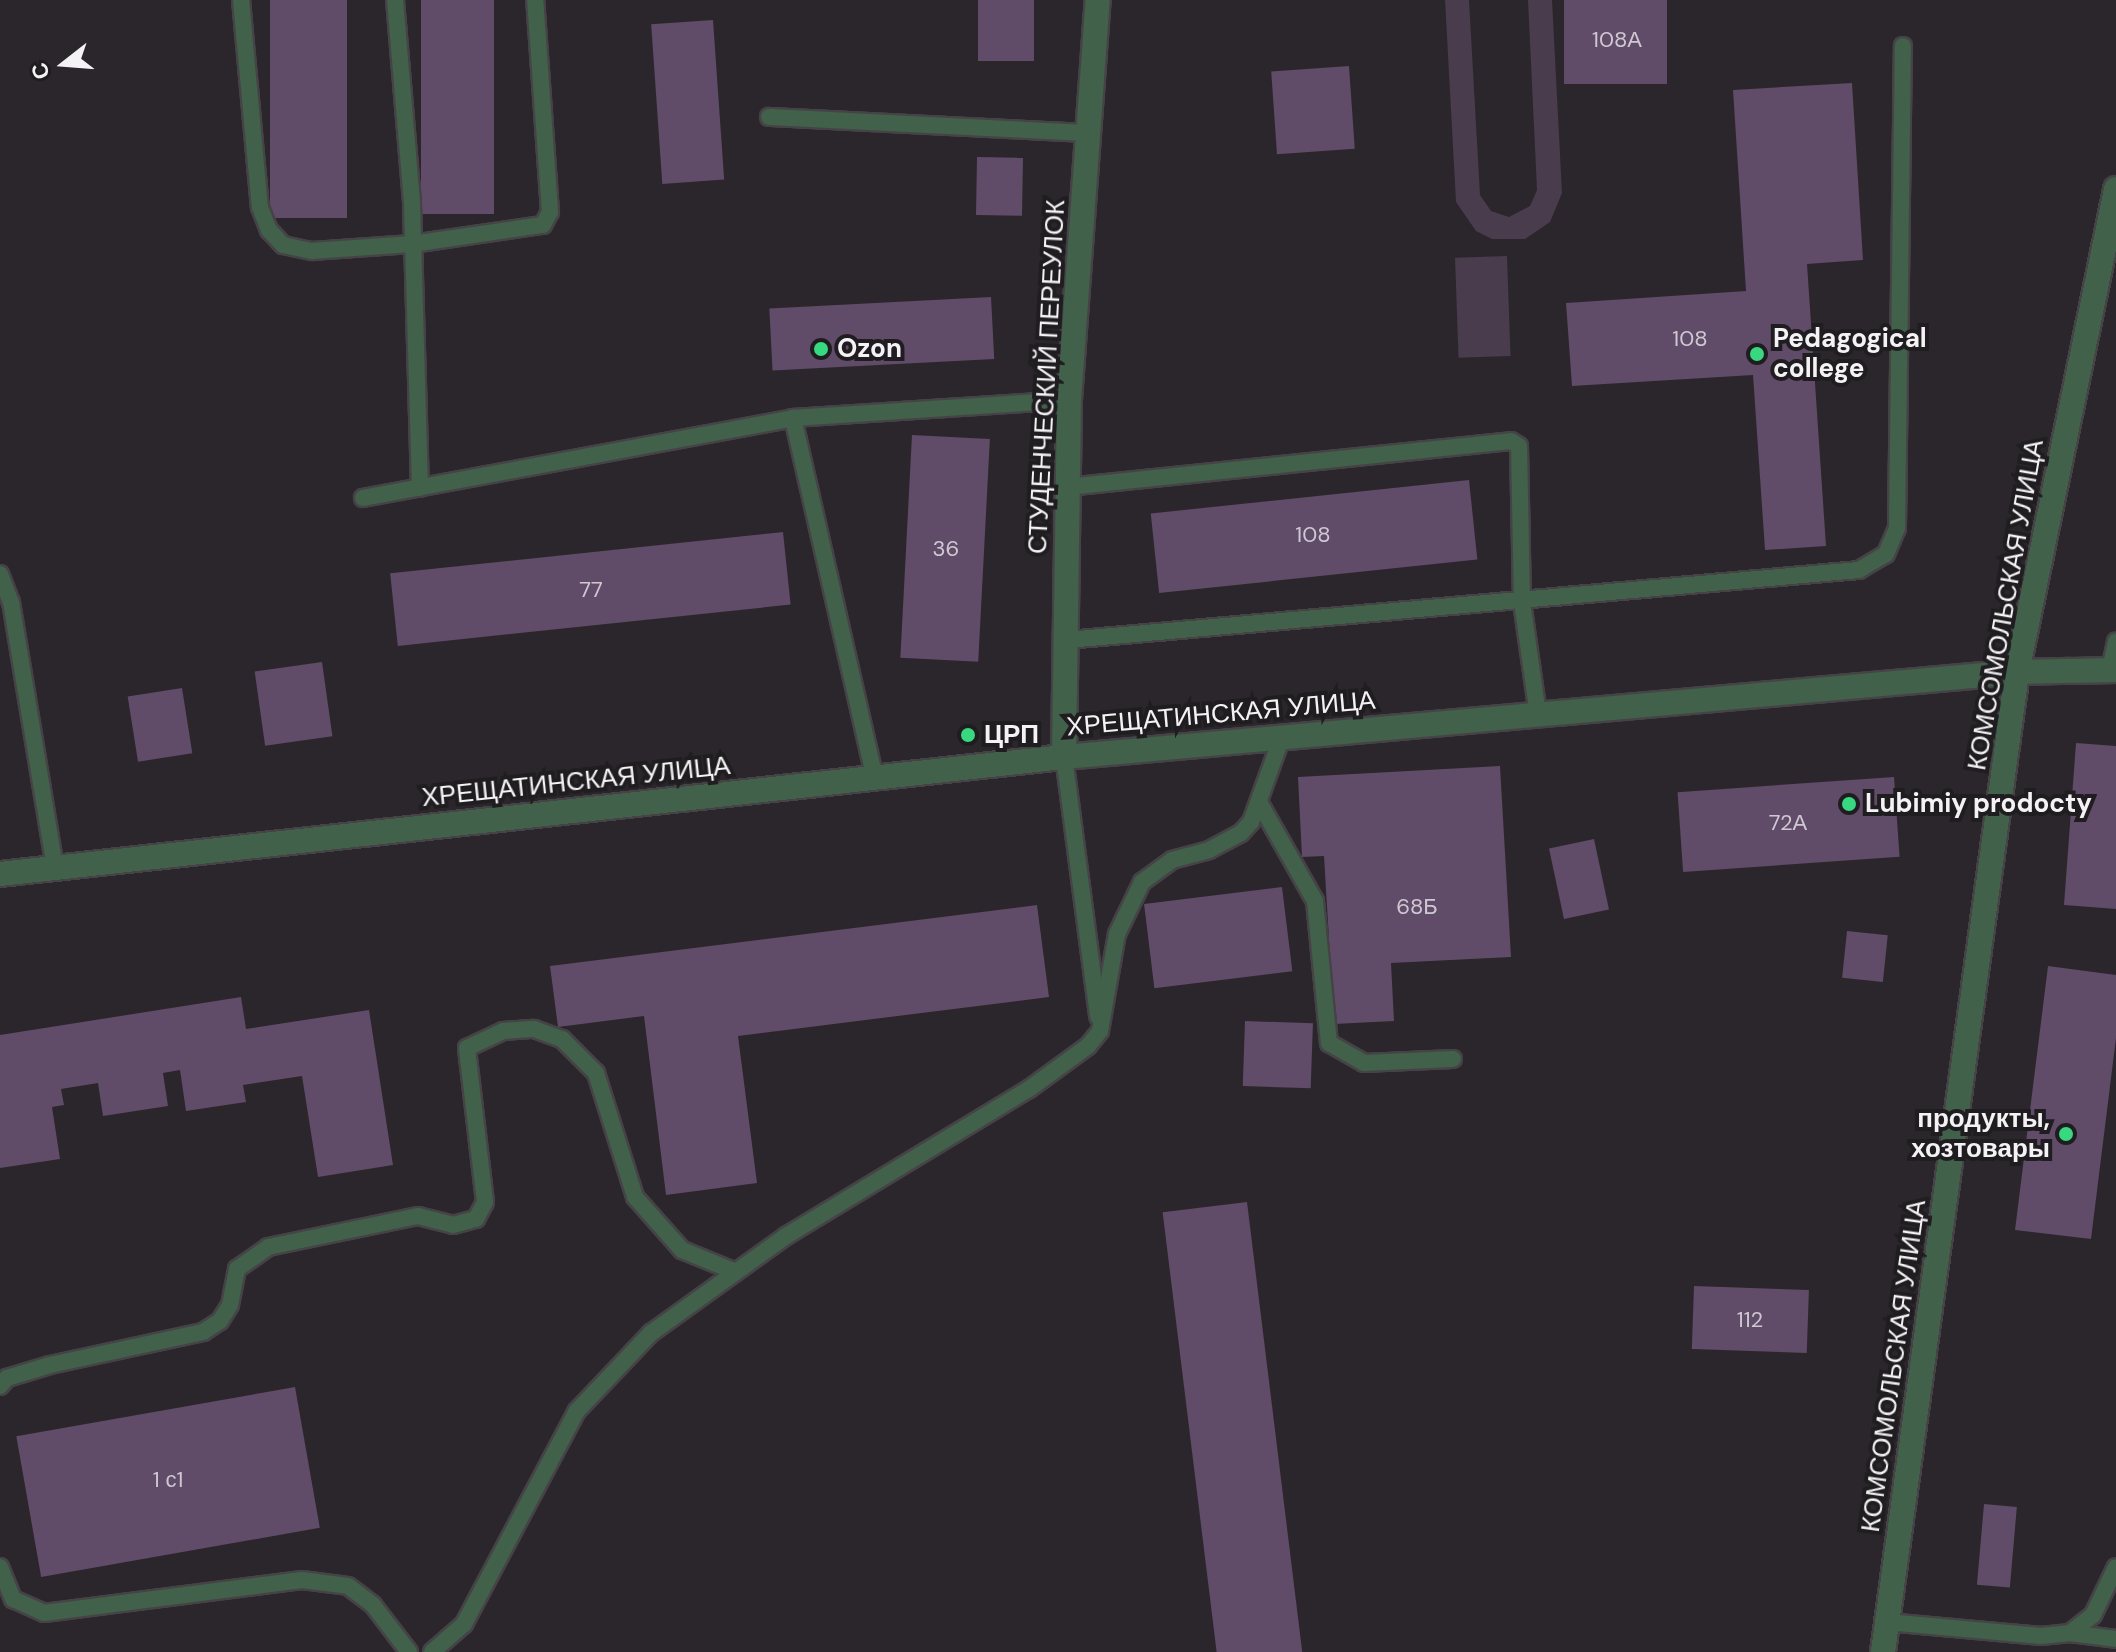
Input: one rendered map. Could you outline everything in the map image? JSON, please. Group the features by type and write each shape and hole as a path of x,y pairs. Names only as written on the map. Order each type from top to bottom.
{"street":[{"name":"СТУДЕНЧЕСКИЙ ПЕРЕУЛОК","path":"1064,757 1069,400 1098,0"},
{"name":"КОМСОМОЛЬСКАЯ УЛИЦА","path":"1883,1652 2017,672 2116,189"},
{"name":"ХРЕЩАТИНСКАЯ УЛИЦА","path":"0,874 1064,757 2017,672 2113,670"}],"lane":[{"path":"241,0 260,207 269,230 283,245 312,251 412,244 543,225 550,212 535,0"},
{"path":"395,0 412,244 420,488"},
{"path":"1067,640 1859,570 1886,554 1897,528 1903,46"},
{"path":"769,117 1088,133"},
{"path":"363,498 793,418 1069,400"},
{"path":"793,418 875,778"},
{"path":"1067,487 1511,441 1519,446 1522,602 1538,714"},
{"path":"0,574 11,602 55,868"},
{"path":"2113,670 2116,642"},
{"path":"432,1652 464,1624 577,1411 651,1333 736,1272 1074,1060 1100,1031 1117,934 1142,882 1172,860 1230,841 1251,822 1282,737"},
{"path":"1064,757 1100,1031"},
{"path":"1259,802 1315,901 1329,1043 1364,1063 1453,1059"},
{"path":"2,1377 203,1332 220,1321 230,1305 237,1269 268,1247 418,1216 453,1225 476,1219 485,1202 467,1048 503,1031 534,1029 562,1039 596,1073 635,1197 682,1250 736,1272"},
{"path":"0,1567 13,1599 44,1613 302,1580 348,1586 373,1605 409,1652"},
{"path":"2070,1633 2093,1615 2116,1567"},
{"path":"1887,1622 2041,1636 2070,1633 2116,1639"}],"shaded area":[{"path":"1445,0 1469,0 1480,195 1491,211 1509,217 1530,206 1537,190 1528,0 1552,0 1562,193 1550,222 1525,239 1492,239 1476,231 1456,202"},
{"path":"1507,256 1510,356 1459,358 1455,258"}],"building":[{"path":"270,0 347,0 347,218 270,218"},
{"path":"421,0 494,0 494,214 421,214"},
{"path":"978,0 1034,0 1034,61 978,61"},
{"path":"1564,0 1667,0 1667,84 1564,84"},
{"path":"713,20 724,180 662,184 651,24"},
{"path":"1349,66 1355,149 1277,154 1271,71"},
{"path":"1852,83 1863,260 1807,264 1826,546 1765,550 1753,375 1572,386 1566,303 1746,291 1733,90"},
{"path":"977,157 1023,158 1022,216 976,215"},
{"path":"991,297 994,359 773,371 769,309"},
{"path":"912,435 990,439 978,662 900,658"},
{"path":"1469,480 1477,560 1159,593 1151,513"},
{"path":"783,532 791,605 398,646 390,573"},
{"path":"322,662 332,736 265,746 255,671"},
{"path":"182,688 192,753 138,762 128,697"},
{"path":"2076,743 2116,746 2116,909 2064,905"},
{"path":"1500,766 1511,957 1391,963 1394,1021 1334,1024 1324,856 1302,857 1298,777"},
{"path":"1894,777 1900,857 1683,872 1678,792"},
{"path":"1594,839 1609,909 1564,919 1549,849"},
{"path":"1282,887 1292,971 1154,988 1144,904"},
{"path":"1037,905 1049,997 738,1036 757,1183 666,1195 644,1016 558,1027 550,966"},
{"path":"1847,931 1888,935 1883,982 1842,978"},
{"name":"продукты, хозтовары","path":"2048,966 2116,975 2116,1038 2091,1239 2015,1230"},
{"path":"241,997 246,1029 369,1010 393,1165 318,1177 302,1076 243,1085 246,1102 186,1111 180,1070 163,1073 168,1106 103,1116 98,1083 61,1089 64,1105 52,1107 60,1159 0,1168 0,1035"},
{"path":"1245,1021 1313,1023 1311,1088 1243,1086"},
{"path":"1247,1202 1302,1652 1217,1652 1163,1212"},
{"path":"1694,1286 1809,1290 1807,1353 1692,1349"},
{"path":"295,1387 320,1528 41,1577 16,1436"},
{"path":"1984,1504 2017,1507 2010,1588 1977,1585"}],"place":[{"name":"Ozon","path":"821,349"},
{"name":"Pedagogical college","path":"1757,354"},
{"name":"ЦРП","path":"968,735"},
{"name":"Lubimiy prodocty","path":"1849,804"},
{"name":"продукты, хозтовары","path":"2066,1134"}]}
